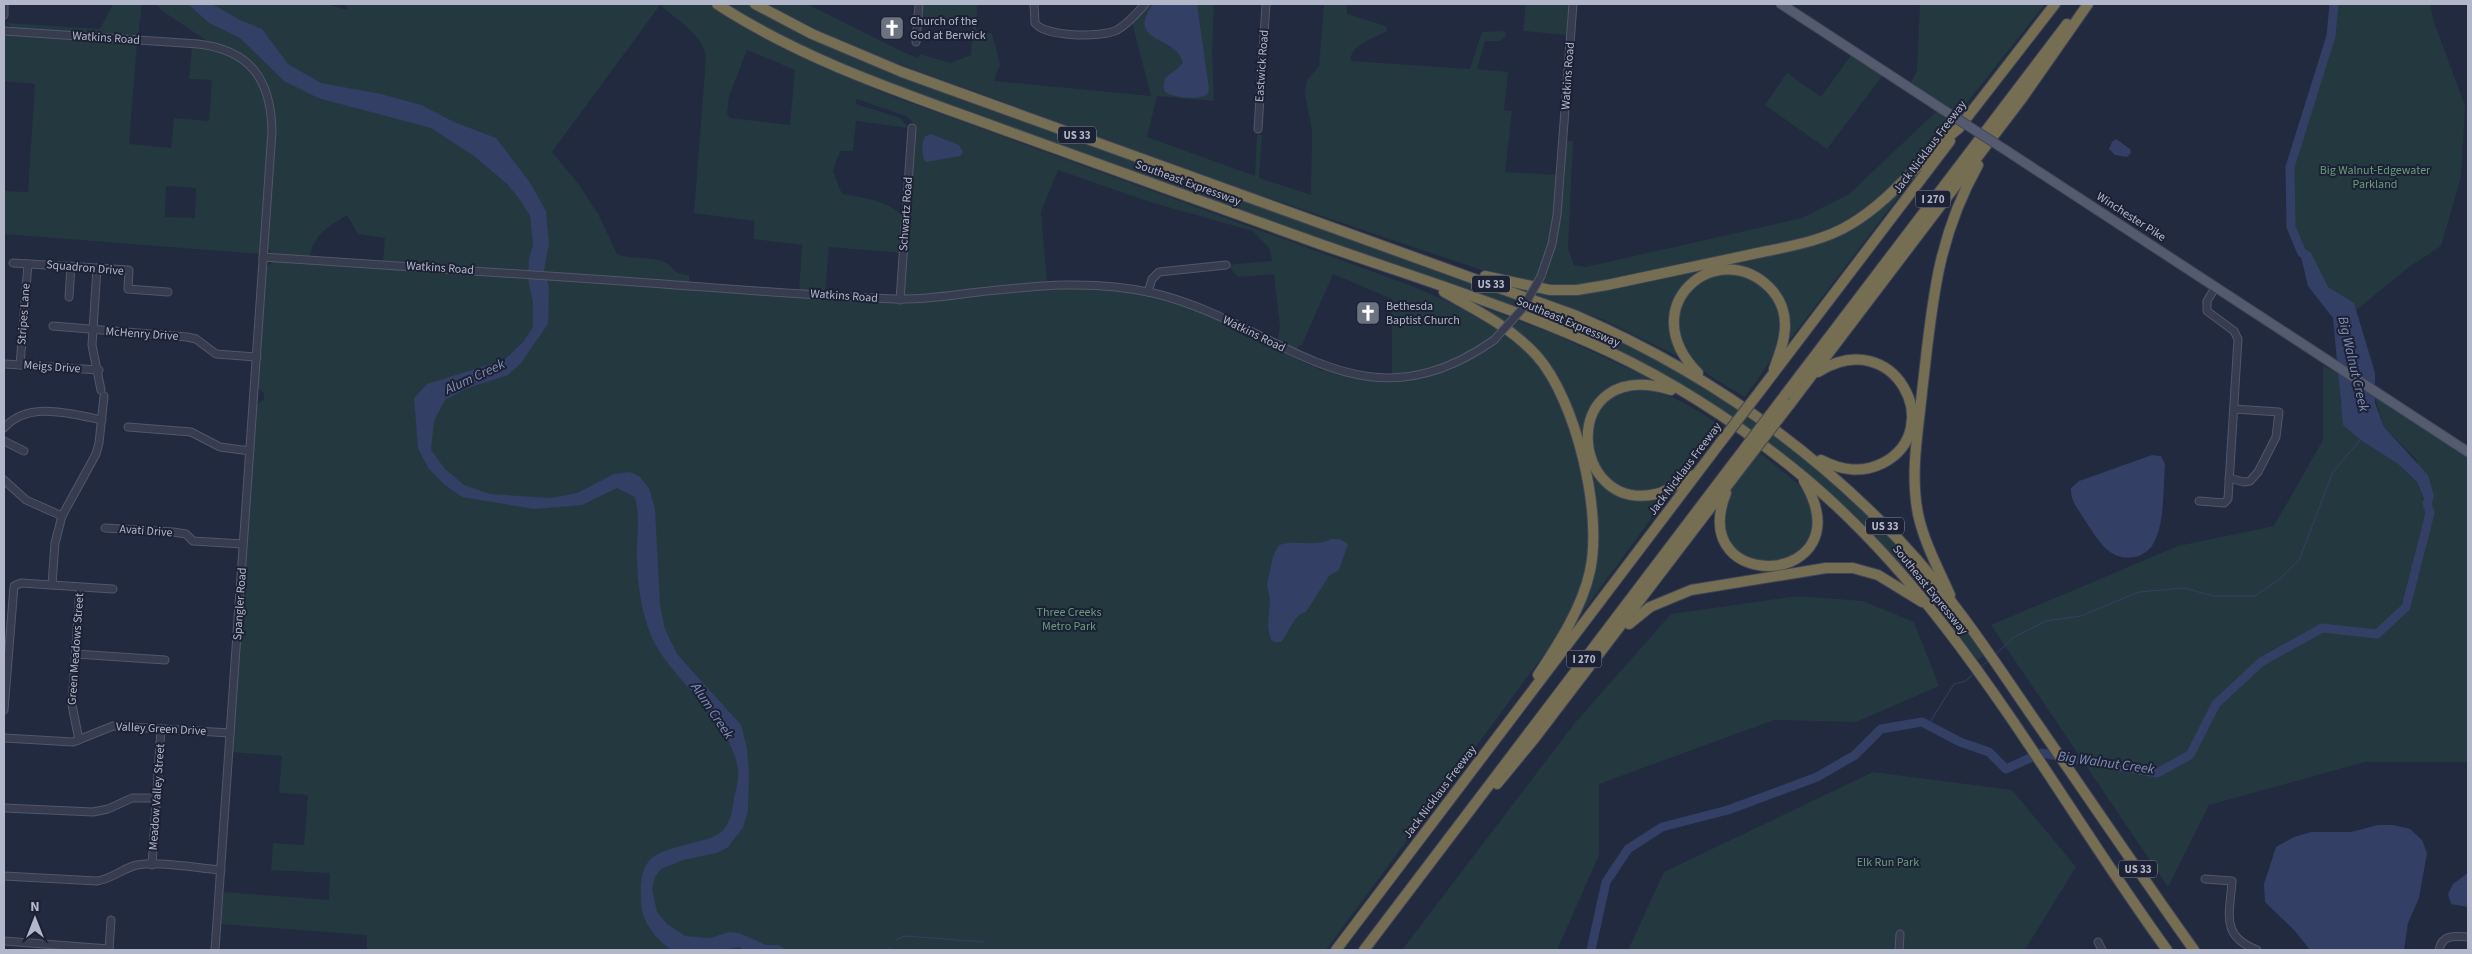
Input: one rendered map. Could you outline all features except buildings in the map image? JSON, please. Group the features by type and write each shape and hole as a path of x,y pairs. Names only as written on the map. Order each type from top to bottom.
{"highway":[{"name":"Southeast Expressway","path":"717,4 782,41 864,79 1488,302 1612,353 1690,395 1745,431 1798,472 1875,543 1938,618 1970,660 2167,950"},
{"name":"Southeast Expressway","path":"756,4 812,34 902,72 1604,328 1673,363 1724,394 1804,452 1861,502 1902,544 1957,609 2194,950"},
{"name":"Jack Nicklaus Freeway","path":"1336,950 2055,4"},
{"name":"I 270","path":"1788,400 2083,4"},
{"path":"1798,472 1814,502 1817,526 1811,544 1802,555 1783,566 1762,567 1744,561 1732,551 1724,538 1720,522 1722,504 1739,463 1788,400 1812,375 1991,141 2088,4"},
{"path":"1405,254 1494,278 1550,290 1559,290 1607,285 1788,246 1839,230 1866,215 1898,187 1942,141 1959,128"},
{"path":"1957,609 1922,530 1916,495 1915,456 1936,280 1942,250 1960,198 1991,141"},
{"path":"1724,394 1698,373 1685,359 1674,334 1673,320 1680,298 1694,282 1706,274 1722,270 1745,272 1764,282 1778,297 1784,315 1784,333 1772,376"},
{"path":"1424,280 1501,325 1527,345 1547,368 1560,389 1571,413 1594,527 1591,564 1578,607 1540,671 1484,755"},
{"path":"1804,452 1842,469 1867,470 1894,456 1907,437 1911,421 1910,403 1903,385 1889,370 1882,366 1865,360 1846,360 1825,367 1812,375"},
{"path":"1690,395 1652,384 1623,387 1606,396 1594,411 1588,425 1587,444 1591,461 1598,472 1607,482 1623,492 1656,494 1697,474"},
{"name":"I 270","path":"1364,950 1739,463"},
{"path":"1435,857 1534,740 1735,476"},
{"path":"1594,661 1627,626 1650,607 1663,600 1706,586 1811,569 1848,568 1878,575 1915,597 1938,618"}],"main road":[{"name":"Winchester Pike","path":"1780,4 2468,452"}],"street":[{"path":"4,4 4,15"},
{"path":"916,42 919,4"},
{"path":"1034,4 1034,17 1038,27 1048,32 1092,35 1110,33 1125,25 1146,4"},
{"name":"Eastwick Road","path":"1258,128 1266,4"},
{"name":"Watkins Road","path":"4,31 212,46 224,48 244,59 262,82 271,111 272,130 264,257 900,300 1061,284 1107,285 1148,292 1210,313 1322,366 1366,377 1403,378 1434,372 1468,357 1494,340 1523,308 1542,276 1557,215 1574,4"},
{"name":"Schwartz Road","path":"900,300 912,128"},
{"name":"Spangler Road","path":"215,950 264,257"},
{"name":"Squadron Drive","path":"13,263 129,270 128,290 168,292"},
{"name":"Stripes Lane","path":"20,365 28,264"},
{"path":"1148,292 1152,279 1159,272 1226,265"},
{"path":"68,297 71,266"},
{"path":"52,585 55,543 62,516 96,454 102,420 103,393 92,346 97,268"},
{"path":"2199,501 2226,502 2229,478 2237,336 2207,311 2207,301 2215,288"},
{"name":"McHenry Drive","path":"53,326 187,337 196,339 216,354 257,357"},
{"name":"Meigs Drive","path":"5,364 99,370"},
{"path":"2229,478 2244,482 2254,477 2276,437 2279,412 2234,409"},
{"path":"4,428 19,416 37,411 68,413 102,420"},
{"path":"128,427 191,432 220,448 250,452"},
{"path":"4,440 24,452"},
{"path":"4,480 26,500 62,516"},
{"name":"Avati Drive","path":"104,528 173,532 186,534 193,541 243,544"},
{"path":"4,710 6,641 12,590 15,585 21,583 113,588"},
{"name":"Green Meadows Street","path":"80,587 72,713 80,740"},
{"path":"76,654 165,660"},
{"name":"Valley Green Drive","path":"4,738 64,742 80,740 113,726 230,733"},
{"name":"Meadow Valley Street","path":"152,865 161,729"},
{"path":"4,808 93,812 108,809 132,798 156,798"},
{"path":"4,876 97,881 109,879 135,866 152,865 221,870"},
{"path":"2205,879 2232,881 2228,918 2231,928 2240,942 2258,950"},
{"path":"4,941 109,950 111,920"},
{"path":"1899,950 1900,934"},
{"path":"2439,950 2441,942 2447,938 2468,937"},
{"path":"2098,942 2102,950"}],"green space":[{"path":"113,4 142,4 138,37 14,29 6,23 100,29"},
{"name":"Three Creeks Metro Park","path":"156,4 326,4 347,10 346,4 707,4 774,43 892,96 1412,286 1460,307 1501,329 1463,356 1437,366 1392,376 1392,299 1333,274 1302,345 1299,345 1296,351 1277,342 1280,327 1274,274 1238,277 1227,265 1272,261 1269,248 1253,231 1150,202 1058,170 1041,212 1047,282 909,297 903,294 914,128 912,121 906,116 856,99 856,104 900,118 909,128 856,121 853,151 840,151 833,171 842,194 867,198 884,204 904,218 901,253 829,247 825,293 799,291 802,245 754,239 754,221 694,213 706,57 700,41 694,34 660,5 552,152 578,183 598,214 617,254 662,261 679,273 689,275 689,283 865,301 1056,286 1124,291 1179,304 1210,316 1260,343 1265,342 1312,366 1331,373 1351,378 1372,380 1413,379 1452,368 1490,348 1508,333 1540,363 1570,418 1588,501 1590,555 1580,595 1562,630 1326,950 367,950 367,935 221,924 224,892 329,900 330,873 271,870 273,843 304,845 308,795 279,793 282,756 232,752 257,404 264,400 264,393 258,388 266,267 272,262 279,261 456,272 457,265 383,261 385,238 358,234 347,215 328,227 318,237 310,257 271,253 267,247 275,118 272,97 268,86 253,72 267,100 270,123 260,254 4,234 4,191 28,192 35,84 4,81 4,34 137,43 129,144 171,148 174,118 209,121 212,80 189,79 192,48 222,51 161,10","holes":["747,50 795,70 790,125 730,118 727,113 729,96","166,186 196,188 195,218 165,217"]},
{"path":"724,4 748,4 782,23 1558,312 1640,349 1697,382 1755,421 1838,486 1888,534 1914,563 1951,608 1985,655 1976,661 1915,583 1794,464 1609,348 915,94 816,53"},
{"path":"767,4 807,4 903,52 918,58 920,54 950,63 971,55 973,24 919,21 921,4 977,4 976,30 992,34 1000,64 994,81 1151,96 1132,22 1148,4 1214,4 1212,51 1214,101 1157,96 1147,137 1255,176 1257,135 1262,135 1259,178 1311,195 1312,131 1305,94 1307,80 1319,66 1324,4 1347,4 1347,14 1386,26 1387,31 1358,46 1351,56 1351,61 1470,69 1482,32 1505,31 1506,36 1500,41 1485,41 1477,69 1508,72 1504,110 1512,111 1505,172 1557,175 1549,241 1535,278 1542,283 1549,266 1558,232 1563,195 1566,141 1573,141 1568,248 1574,265 1586,267 1802,218 1849,194 1937,111 1953,121 1894,187 1847,223 1804,239 1626,278 1565,288 1503,277 1246,190 866,52"},
{"path":"1526,4 1570,4 1568,35 1523,31"},
{"path":"1920,4 2045,4 1958,114 1911,82 1917,71"},
{"name":"Big Walnut-Edgewater Parkland","path":"2334,4 2430,4 2434,22 2465,106 2461,177 2441,246 2409,267 2344,320 2313,280 2291,227 2290,167 2331,36"},
{"path":"1852,54 1883,75 1827,149 1765,105 1787,73 1821,97"},
{"path":"1903,186 1905,187 1890,208 1782,350 1787,318 1758,274 1700,274 1670,326 1673,343 1679,357 1604,320 1521,290 1555,293 1822,239"},
{"path":"1725,273 1744,275 1764,287 1776,306 1779,317 1779,340 1775,351 1745,397 1701,369 1684,350 1679,332 1678,323 1681,304 1690,289 1706,279"},
{"path":"1479,306 1554,334 1651,379 1650,381 1634,381 1622,384 1612,389 1599,405 1584,441 1617,492 1670,493 1573,625 1580,609 1596,520 1554,374"},
{"path":"2323,366 2339,374 2340,403 2362,441 2398,464 2417,483 2430,512 2434,496 2415,458 2384,427 2375,397 2468,456 2468,762 2365,762 2209,805 2168,887 1991,625 2178,546 2274,526 2323,440"},
{"path":"1642,389 1674,398 1722,426 1675,481 1653,491 1628,489 1606,477 1590,446 1596,415 1610,397 1621,392"},
{"path":"1759,452 1798,484 1806,494 1814,516 1810,539 1792,558 1759,563 1734,548 1724,529 1730,491"},
{"path":"1798,596 1863,601 1914,622 1939,686 1856,722 1774,720 1599,784 1599,855 1557,950 1402,950 1574,724 1671,614"},
{"name":"Elk Run Park","path":"1873,772 2012,790 2076,867 2026,948 2017,950 1628,950 1664,872"}],"water":[{"name":"Alum Creek","path":"188,4 212,4 240,20 262,29 288,64 321,83 381,94 421,105 454,122 496,138 529,181 546,211 549,244 544,270 549,287 548,324 521,363 508,375 465,389 445,400 434,421 431,450 445,469 464,485 490,494 552,498 577,493 614,474 630,472 639,476 649,488 655,509 660,605 665,629 677,654 741,725 747,748 749,774 748,811 743,828 727,848 716,853 683,860 661,869 655,877 652,889 657,912 667,924 685,936 710,938 729,932 739,933 766,945 779,945 787,950 744,950 739,947 722,950 672,950 660,941 650,929 644,916 641,901 641,884 643,872 648,863 654,856 673,848 711,838 724,829 732,811 738,771 735,755 717,723 668,663 658,649 649,629 642,606 639,583 637,552 638,514 635,497 617,488 582,505 534,509 462,497 445,485 428,468 418,448 414,398 427,384 504,360 523,342 533,327 533,303 528,278 529,259 533,245 530,216 520,200 507,184 474,156 431,128 318,98 284,81 240,38 209,23"},
{"path":"1153,4 1197,4 1209,89 1207,95 1186,98 1165,92 1164,81 1183,62 1178,53 1171,47 1148,32 1145,26 1146,17"},
{"path":"931,134 959,145 963,152 960,156 926,162 922,149 924,137"},
{"path":"2116,139 2130,149 2131,153 2127,157 2115,155 2109,149 2112,142"},
{"path":"2298,244 2311,253 2328,287 2354,303 2375,373 2375,403 2384,427 2428,475 2434,496 2430,513 2417,482 2398,464 2362,441 2343,425 2333,318 2308,286"},
{"path":"2152,455 2161,456 2165,464 2162,516 2157,536 2152,546 2143,554 2126,558 2118,556 2106,548 2095,536 2072,497 2071,488 2079,481"},
{"path":"1331,539 1339,539 1348,544 1339,570 1329,576 1306,612 1295,619 1281,642 1271,640 1268,627 1270,599 1267,585 1273,556 1279,545 1286,543 1319,543"},
{"path":"2378,825 2393,825 2410,829 2422,840 2427,853 2419,898 2408,923 2404,950 2310,950 2295,931 2265,902 2264,884 2276,847 2294,837 2311,832 2351,832"},
{"path":"2468,873 2468,907 2451,904 2448,894 2453,884"}],"waterway":[{"name":"Big Walnut Creek","path":"2302,253 2291,227 2290,167 2331,36 2334,4"},
{"path":"1996,654 2013,638 2046,621 2081,616 2139,592 2184,588 2213,596 2255,596 2281,578 2299,560 2333,472 2361,439"},
{"name":"Big Walnut Creek","path":"1591,950 1606,882 1628,849 1662,827 1728,810 1817,777 1855,755 1881,729 1922,722 1960,742 1989,752 2006,769 2041,753 2157,773 2190,755 2216,704 2261,662 2322,628 2377,634 2406,607 2430,513 2427,503"},
{"path":"1981,667 1989,660"},
{"path":"1928,725 1954,684 1966,681 1974,673"},
{"path":"896,940 905,936 984,942"},
{"path":"888,950 891,947"}],"place":[{"name":"Church of the God at Berwick","path":"892,28"},
{"name":"Bethesda Baptist Church","path":"1368,313"}]}
